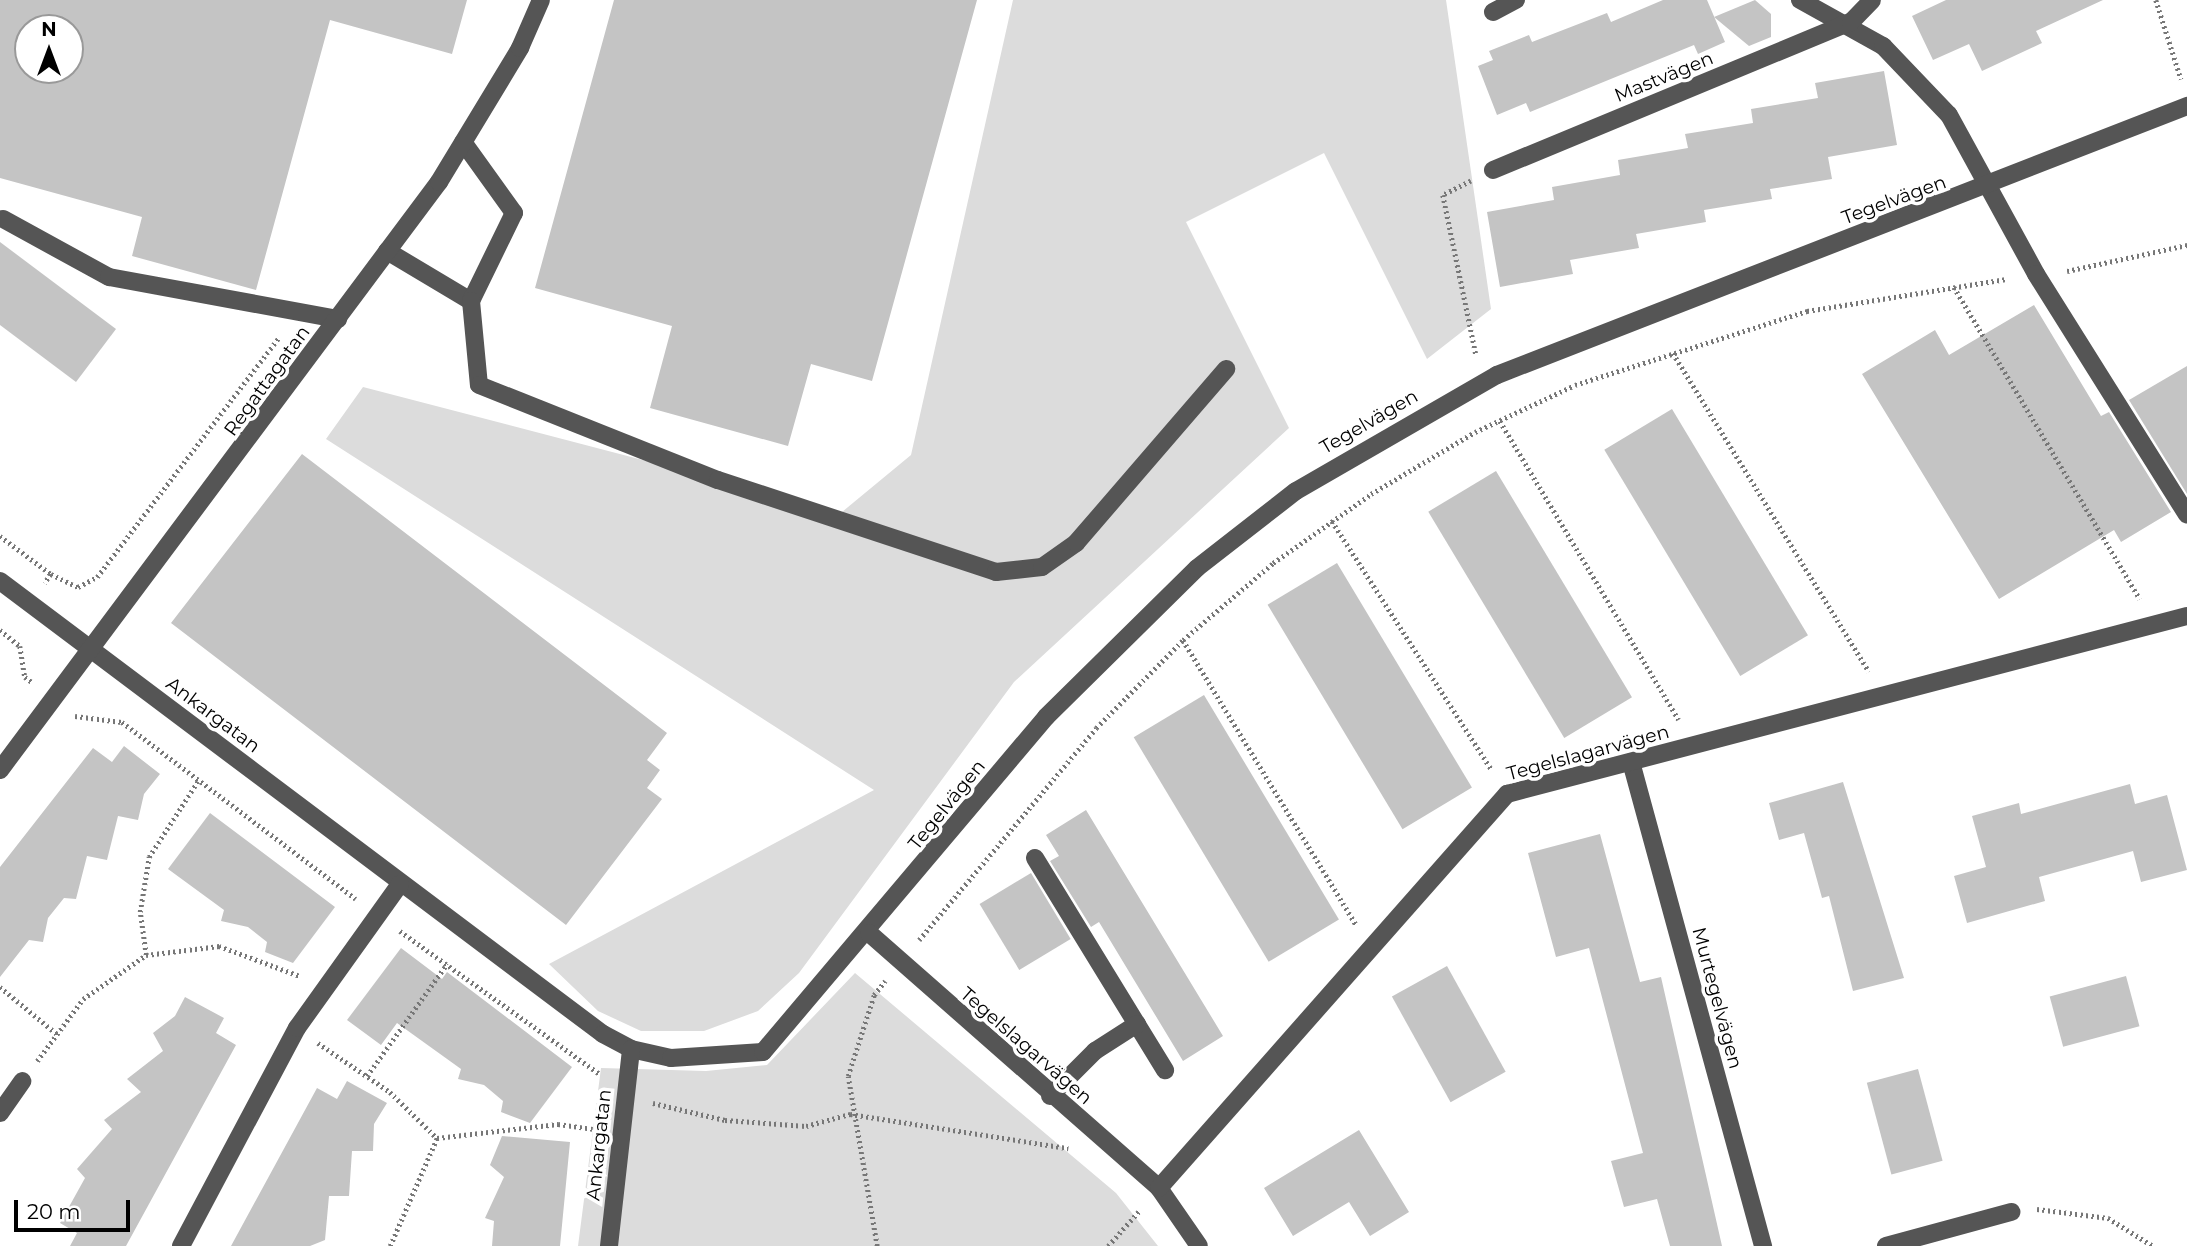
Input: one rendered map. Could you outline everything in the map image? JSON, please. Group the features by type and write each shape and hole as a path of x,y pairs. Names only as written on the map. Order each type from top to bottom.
{"street":[{"name":"Regattagatan","path":"0,770 387,251 463,142 541,0"},
{"path":"1493,12 1516,0"},
{"path":"1800,0 1850,22 1915,74 1949,115 2036,274 2187,515"},
{"name":"Mastvägen","path":"1493,170 1850,22 1872,0"},
{"name":"Tegelvägen","path":"762,1052 869,933 1046,717 1188,577 1339,463 1482,383 1606,328 1989,188 2187,106"},
{"path":"463,142 514,213 471,301 480,385 718,480 996,572 1042,567 1076,543 1226,369"},
{"path":"3,219 109,277 338,319"},
{"path":"387,251 471,301"},
{"name":"Ankargatan","path":"0,580 400,884 631,1049 671,1058 762,1052"},
{"name":"Tegelslagarvägen","path":"1159,1188 1507,794 2187,617"},
{"name":"Murtegelvägen","path":"1631,762 1763,1246"},
{"path":"1035,858 1165,1070"},
{"path":"181,1246 297,1028 400,884"},
{"name":"Tegelslagarvägen","path":"869,933 1050,1096 1159,1188 1199,1246"},
{"path":"1050,1096 1096,1051 1137,1024"},
{"name":"Ankargatan","path":"609,1246 631,1049"},
{"path":"0,1114 22,1081"},
{"path":"1886,1246 2011,1212"}],"path":[{"path":"2156,0 2183,86"},
{"path":"1493,170 1443,195 1482,383 1507,418"},
{"path":"877,1246 850,1114 848,1076 874,995 1096,728 1183,640 1332,521 1500,421 1575,385 1673,353 1834,304 2036,274 2187,245"},
{"path":"1954,287 2156,625"},
{"path":"1673,353 1883,695"},
{"path":"1500,421 1694,745"},
{"path":"1332,521 1507,794"},
{"path":"1183,640 1371,948"},
{"path":"146,956 140,912 149,857 198,781"},
{"path":"22,1081 83,999 146,956 219,946 291,970 325,991"},
{"path":"367,1076 447,964"},
{"path":"0,987 57,1034"},
{"path":"297,1028 367,1076 437,1138 558,1124 621,1133"},
{"path":"850,1114 1122,1157"},
{"path":"390,1246 437,1138"},
{"path":"1108,1246 1159,1188"},
{"path":"2011,1212 2056,1207 2109,1218 2153,1246"}],"shaded area":[{"path":"1013,0 1446,0 1491,309 1427,359 1324,153 1186,222 1289,428 1014,682 799,973 758,1011 704,1031 641,1031 598,1011 549,964 874,790 326,439 363,387 842,512 911,455"},
{"path":"855,973 1116,1193 1158,1246 578,1246 601,1068 706,1071 767,1065"}],"building":[{"path":"0,0 467,0 452,54 330,20 256,290 132,256 142,217 0,178"},
{"path":"614,0 977,0 872,381 811,364 788,446 650,408 672,326 535,288"},
{"path":"1663,0 1707,0 1725,42 1698,54 1694,45 1530,112 1526,103 1497,115 1478,66 1493,60 1489,51 1529,35 1532,42 1607,13 1611,22"},
{"path":"1755,0 1771,14 1771,37 1749,46 1714,17"},
{"path":"1946,0 2103,0 2036,31 2042,43 1982,71 1969,44 1933,60 1912,16"},
{"path":"1884,71 1897,145 1828,157 1832,179 1770,189 1772,199 1704,210 1706,222 1636,234 1639,248 1570,260 1573,274 1500,287 1487,212 1554,200 1552,187 1620,175 1618,160 1688,148 1685,134 1753,123 1751,109 1818,98 1815,83"},
{"path":"0,242 116,329 76,382 0,325"},
{"path":"2034,305 2101,416 2109,412 2171,512 2121,542 2114,530 1999,599 1862,374 1935,330 1949,355"},
{"path":"2187,366 2187,494 2129,400"},
{"path":"1672,409 1808,635 1740,676 1604,450"},
{"path":"302,454 667,733 647,760 660,770 647,788 662,799 566,925 171,623"},
{"path":"1496,471 1632,697 1564,738 1428,512"},
{"path":"1337,563 1472,788 1403,829 1268,605"},
{"path":"1204,695 1339,920 1269,962 1134,737"},
{"path":"124,746 160,774 144,794 138,820 118,816 107,860 87,856 76,899 64,898 48,918 43,942 29,940 0,977 0,867 93,748 112,762"},
{"path":"1843,782 1904,978 1853,991 1829,896 1822,898 1804,833 1779,840 1769,803"},
{"path":"2130,784 2135,804 2167,795 2187,870 2141,882 2133,851 2039,877 2045,901 1967,923 1954,876 1986,867 1972,816 2019,803 2021,814"},
{"path":"1086,810 1223,1036 1183,1061 1099,922 1091,927 1050,861 1059,856 1046,835"},
{"path":"210,813 335,907 293,963 265,952 267,942 248,927 221,921 224,910 168,869"},
{"path":"1600,834 1640,982 1661,977 1722,1246 1670,1246 1657,1199 1624,1207 1611,1161 1643,1153 1589,948 1556,957 1528,853"},
{"path":"1031,873 1071,939 1019,970 980,904"},
{"path":"401,948 442,979 447,972 572,1067 530,1123 501,1112 503,1101 484,1085 458,1079 461,1069 397,1023 381,1045 347,1020"},
{"path":"1447,966 1506,1072 1451,1102 1392,997"},
{"path":"2126,976 2139,1026 2063,1047 2050,996"},
{"path":"185,997 224,1018 216,1033 236,1045 126,1246 70,1246 77,1233 60,1223 85,1178 77,1169 112,1129 104,1120 141,1092 127,1079 163,1051 153,1033 175,1016"},
{"path":"1918,1069 1943,1161 1891,1174 1867,1083"},
{"path":"347,1081 387,1103 374,1124 373,1151 352,1151 349,1196 329,1196 325,1240 310,1246 231,1246 317,1088 337,1099"},
{"path":"1359,1130 1409,1212 1370,1236 1349,1202 1293,1236 1264,1188"},
{"path":"502,1136 570,1142 560,1246 492,1246 494,1221 485,1218 504,1177 490,1165"}]}
